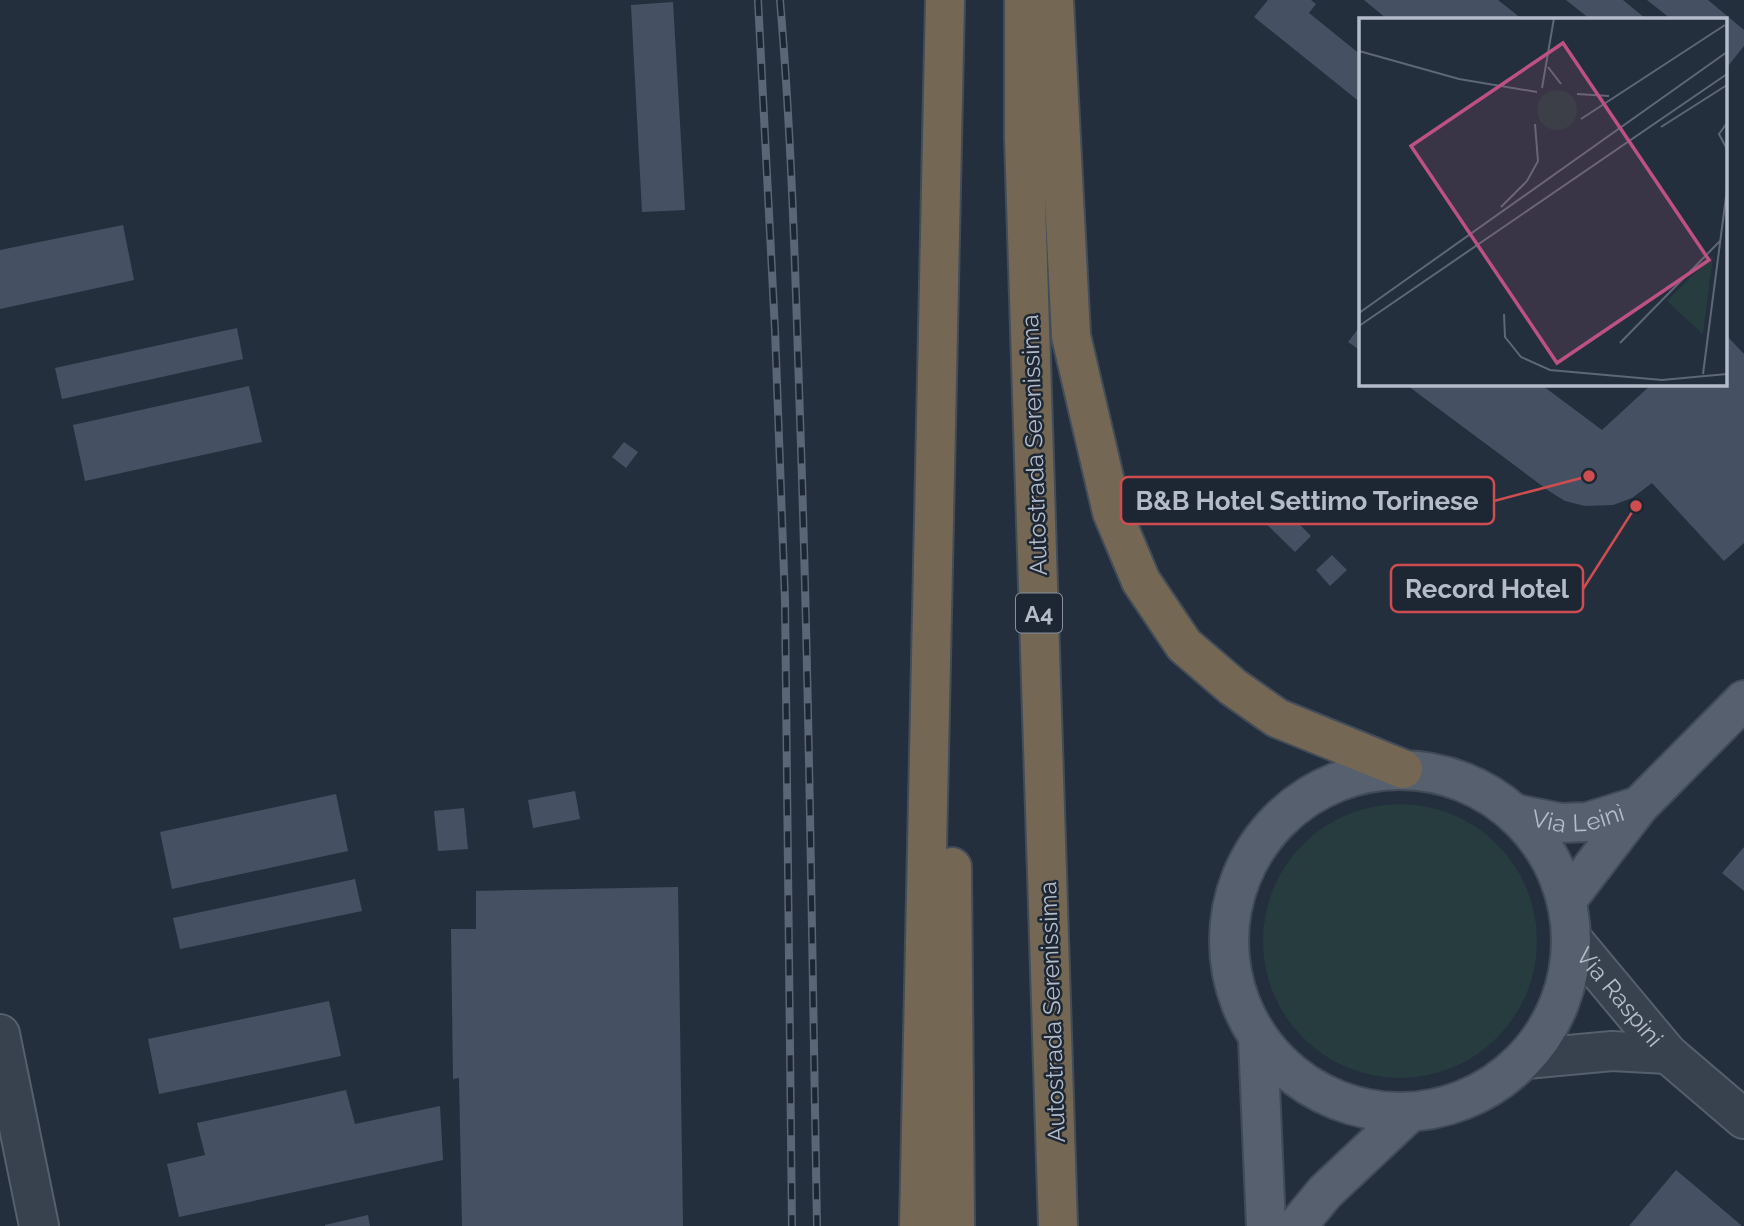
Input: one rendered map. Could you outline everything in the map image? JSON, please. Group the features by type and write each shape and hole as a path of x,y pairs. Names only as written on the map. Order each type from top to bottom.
{"highway":[{"path":"919,1226 946,0"},
{"path":"946,0 955,1226"},
{"name":"Autostrada Serenissima","path":"1024,0 1025,151 1058,1226"},
{"path":"1054,0 1072,335 1112,512 1141,581 1185,645 1233,687 1278,718 1403,769"}],"main road":[{"name":"Via Leinì","path":"1567,900 1639,806 1744,700"},
{"path":"1403,769 1445,775 1483,790 1517,814 1548,853 1567,900 1572,939 1567,982 1559,1003 1551,1023 1526,1059 1492,1087 1452,1105 1409,1113 1351,1107 1298,1081 1258,1039 1235,990 1227,937 1237,884 1263,837 1302,800 1350,776 1403,769"},
{"name":"Via Leinì","path":"1517,814 1561,823 1588,822 1639,806"},
{"path":"1258,1039 1266,1226"},
{"path":"1297,1226 1325,1192 1409,1113"}],"street":[{"name":"Via Raspini","path":"1572,939 1668,1054 1744,1119"},
{"path":"0,1034 38,1226"},
{"name":"Via Raspini","path":"1526,1059 1612,1051 1668,1054"}],"green space":[{"path":"1400,804 1440,810 1476,827 1497,844 1514,865 1531,901 1537,941 1531,981 1514,1017 1497,1038 1476,1055 1440,1072 1400,1078 1360,1072 1324,1055 1303,1038 1286,1017 1269,981 1263,941 1269,901 1286,865 1303,844 1324,827 1360,810"}],"building":[{"path":"1268,0 1311,0 1316,4 1309,13 1359,53 1359,101 1254,17"},
{"path":"1364,0 1498,0 1521,18 1386,18"},
{"path":"1566,0 1623,0 1645,18 1589,18"},
{"path":"1647,0 1708,0 1744,30 1744,46 1728,66 1726,18 1670,18"},
{"path":"673,2 685,210 642,212 631,5"},
{"path":"123,225 134,280 0,309 0,250"},
{"path":"237,328 243,359 62,399 55,368"},
{"path":"1359,328 1359,350 1348,342"},
{"path":"1726,335 1744,354 1744,543 1724,561 1652,483 1632,498 1613,505 1585,506 1565,501 1407,385 1542,385 1602,430 1651,385 1726,385"},
{"path":"249,386 262,442 85,481 73,425"},
{"path":"624,442 638,452 626,468 612,457"},
{"path":"1268,493 1311,536 1295,552 1252,510"},
{"path":"1332,555 1347,570 1330,586 1316,570"},
{"path":"575,791 580,819 533,828 528,800"},
{"path":"336,794 348,851 172,889 160,832"},
{"path":"464,808 468,849 438,851 434,811"},
{"path":"1744,847 1744,891 1722,873"},
{"path":"355,879 362,911 180,949 173,918"},
{"path":"678,887 683,1226 462,1226 459,1078 453,1079 451,929 476,929 476,891"},
{"path":"329,1001 341,1056 159,1094 148,1039"},
{"path":"346,1090 355,1124 440,1106 443,1160 179,1217 167,1164 205,1155 197,1123"},
{"path":"1676,1170 1701,1191 1742,1226 1629,1226"},
{"path":"368,1215 370,1226 325,1226 325,1225"}],"railway":[{"path":"758,0 775,330 785,600 792,1226"},
{"path":"780,0 792,194 802,493 817,1226"}],"place":[{"name":"B&B Hotel Settimo Torinese","path":"1589,476"},
{"name":"Record Hotel","path":"1636,506"}]}
